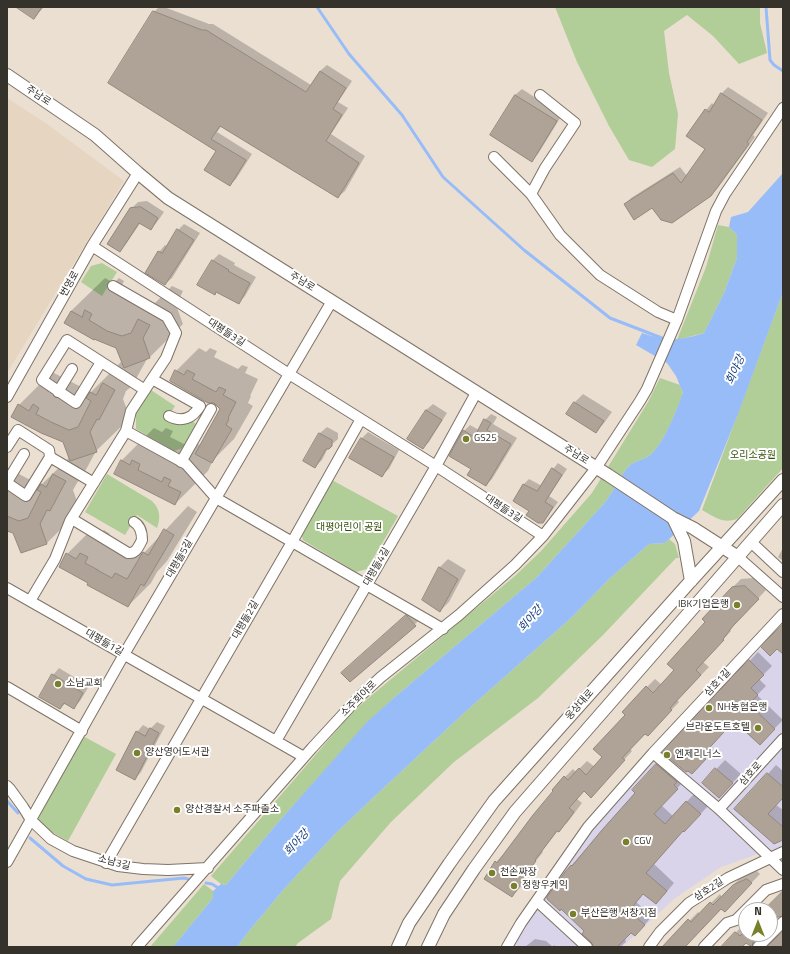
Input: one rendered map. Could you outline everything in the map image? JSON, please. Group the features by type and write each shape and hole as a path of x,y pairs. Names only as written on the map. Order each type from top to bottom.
{"main road":[{"name":"주남로","path":"7,75 95,135 168,198 738,557"},
{"name":"웅상대로","path":"398,947 409,923 494,801 783,480"},
{"path":"428,947 444,914 515,812 783,505"},
{"path":"674,518 684,541 691,581"}],"street":[{"path":"531,194 575,123 540,96"},
{"name":"소주회야로","path":"137,947 304,757 359,697 381,677 443,629 515,565 543,536 596,468 640,401 652,376 676,322 716,211 725,194 783,108"},
{"path":"494,157 531,194 560,235 600,275 676,322"},
{"name":"번영로","path":"7,397 92,246 138,173"},
{"name":"대평들3길","path":"92,246 543,536"},
{"path":"30,601 55,558 72,518 126,430 131,410 166,358 176,333 167,317 113,286"},
{"name":"대평들5길","path":"31,820 125,654 332,301"},
{"path":"101,362 76,403 42,380 67,340 145,390"},
{"path":"58,392 72,369"},
{"path":"152,379 200,406 190,417 182,420 169,416"},
{"name":"대평들4길","path":"276,741 436,466 476,393"},
{"path":"181,462 211,409"},
{"path":"292,542 361,419"},
{"path":"7,447 18,430 49,450 50,456 26,496 7,482 24,454"},
{"path":"126,430 186,464 216,498 443,629"},
{"path":"50,456 94,483"},
{"path":"72,518 131,554 135,552 142,540 141,529 134,522"},
{"name":"대평들2길","path":"200,698 292,542"},
{"path":"751,542 783,572"},
{"path":"738,557 783,597"},
{"name":"대평들1길","path":"7,588 304,757"},
{"name":"삼호1길","path":"507,947 521,924 588,827 653,753 783,614"},
{"path":"7,687 82,731"},
{"path":"106,863 200,698"},
{"name":"삼호로","path":"719,810 783,739"},
{"path":"653,753 719,810 783,870"},
{"name":"소남3길","path":"7,786 31,820 51,839 73,851 106,863 143,870 208,868"},
{"path":"7,862 31,820"},
{"name":"삼호2길","path":"648,947 660,932 689,903 728,878 783,852"},
{"path":"704,947 727,922 736,920 766,890 783,884"},
{"path":"537,901 587,947"},
{"path":"758,947 783,922"}],"shaded area":[{"path":"7,98 47,124 124,181 7,373"},
{"path":"783,625 783,861 769,850 721,867 674,899 622,947 512,947 592,830 658,753"}],"green space":[{"path":"555,7 760,7 760,23 767,53 739,64 713,36 687,15 664,31 669,73 678,114 675,149 652,167 629,160 609,126 577,62"},
{"path":"718,225 729,227 737,235 737,258 724,293 704,333 677,340 706,267"},
{"path":"102,263 117,272 102,296 81,282 91,266"},
{"name":"오리소공원","path":"783,292 783,468 737,519 727,521 723,520 702,510"},
{"path":"660,378 680,385 683,394 665,436 654,451 644,459 629,466 604,504 536,578 396,696 368,722 275,826 226,885 221,884 211,876 349,716 366,700 516,575 541,551 592,493 648,402"},
{"path":"151,390 175,406 166,420 179,424 185,424 192,421 196,424 183,448 174,451 136,429 136,413"},
{"path":"107,474 152,501 157,507 159,513 157,528 137,515 125,535 85,512"},
{"name":"대평어린이 공원","path":"330,479 398,516 367,569 356,572 303,540 301,532"},
{"path":"669,539 675,544 679,558 676,558 604,634 538,698 454,762 391,822 340,881 331,919 298,943 295,947 237,947 284,889 335,834 375,796 465,712 572,617 609,579 649,544 665,543"},
{"path":"83,736 116,754 68,841 50,831 38,819"},
{"path":"204,884 213,891 213,898 173,947 150,947"}],"water":[{"name":"회야강","path":"783,173 783,292 738,414 699,511 665,543 649,544 609,579 572,617 465,712 375,796 335,834 284,889 237,947 173,947 213,898 213,891 221,884 226,885 275,826 367,722 536,578 604,504 629,466 649,456 660,444 665,436 683,393 676,376 667,363 636,345 642,333 659,338 680,339 704,333 724,293 737,258 737,235 729,227 731,217 748,212"}],"building":[{"path":"16,7 42,7 34,19"},
{"path":"153,11 202,30 206,30 306,92 320,71 346,88 333,109 342,115 326,141 359,163 338,198 220,126 211,139 246,160 230,186 204,170 216,151 108,83"},
{"path":"721,93 762,120 747,142 749,144 711,196 672,223 661,220 652,208 634,220 624,204 673,173 681,183 705,149 686,136 705,109 709,112"},
{"path":"515,95 557,121 532,162 490,135"},
{"path":"141,207 158,218 151,230 139,223 120,252 107,244 130,208"},
{"path":"177,229 194,240 165,285 145,273 158,251 162,253"},
{"path":"212,260 250,283 239,304 216,292 215,295 197,285"},
{"path":"85,310 92,314 89,320 107,331 122,336 131,333 138,319 150,325 143,338 150,358 124,368 116,348 94,340 64,323 71,311 82,317"},
{"path":"175,370 184,375 187,370 195,374 192,379 216,392 219,387 226,390 223,395 236,402 226,425 232,429 212,463 195,454 220,409 214,403 208,403 170,381"},
{"path":"103,383 115,390 99,420 97,419 90,432 97,452 70,461 63,442 41,433 11,417 18,404 29,411 33,404 39,408 36,414 51,422 69,430 78,427 91,401 86,398 90,392 96,395"},
{"path":"574,402 604,421 596,433 566,414"},
{"path":"426,410 442,420 423,449 407,439"},
{"path":"484,419 491,423 487,430 511,444 486,486 467,475 471,469 449,456 463,430 474,437"},
{"path":"319,433 332,440 332,446 329,449 326,449 315,468 303,461"},
{"path":"361,438 394,457 382,477 349,458"},
{"path":"121,460 130,465 132,460 140,464 138,470 162,482 164,477 171,480 168,486 181,492 175,505 114,474"},
{"path":"552,468 562,475 545,502 553,507 543,523 538,523 526,515 529,511 513,501 523,484 537,491"},
{"path":"53,474 66,481 50,511 47,510 40,524 47,544 21,553 13,533 7,531 7,516 19,521 28,518 41,492 37,490 41,484 46,487"},
{"path":"164,529 174,535 144,586 141,584 128,607 87,585 88,583 59,567 66,553 76,559 80,553 88,557 85,563 97,570 112,578 115,573 127,579 143,552 148,555"},
{"path":"439,567 458,579 440,612 422,600"},
{"path":"745,586 759,599 733,626 723,639 724,640 696,670 701,675 670,708 672,710 648,736 645,734 622,758 625,760 591,798 584,791 569,808 574,812 559,832 557,831 535,860 536,861 522,879 524,879 512,897 484,879 495,861 497,863 564,776 568,780 579,768 586,775 602,757 593,749 625,715 622,712 646,686 653,693 674,670 667,664 705,622 702,619 732,587"},
{"path":"406,615 416,626 350,682 341,673"},
{"path":"783,624 783,654 777,649 770,656 761,647"},
{"path":"749,660 764,675 751,688 758,695 749,704 775,729 760,745 734,721 702,756 706,759 692,774 688,771 686,772 662,752"},
{"name":"소남교회","path":"52,674 83,693 74,709 64,703 60,709 39,697"},
{"name":"양산영어도서관","path":"150,728 159,733 135,780 116,770 136,731 145,736"},
{"path":"656,764 677,782 674,785 678,789 654,814 665,824 686,801 701,814 684,832 683,831 646,873 667,891 656,904 643,894 629,911 645,925 635,936 631,933 617,947 594,947 582,934 584,931 561,909 560,911 547,899 547,897 565,872 571,865 572,866 635,793 632,790"},
{"path":"715,768 733,783 719,798 702,783"},
{"path":"767,773 783,787 783,798 768,814 783,827 783,840 774,844 734,809"},
{"path":"747,879 752,883 725,912 721,909 685,947 662,947 688,919 691,922 710,902 713,905 733,885"},
{"path":"783,891 783,916 778,917 778,902 772,902"},
{"path":"783,931 783,947 767,947 772,942 778,942 778,936"},
{"path":"735,932 738,934 738,942 753,942 752,947 746,943 742,947 721,947"}],"waterway":[{"path":"317,7 349,54 402,115 443,177 524,250 610,318 667,340"},
{"path":"766,7 770,60 774,65 783,71"},
{"path":"7,801 18,813"},
{"path":"30,838 63,866 86,879 112,885 184,878 188,879"},
{"path":"206,883 212,884 220,889"}],"place":[{"name":"GS25","path":"466,439"},
{"name":"IBK기업은행","path":"737,605"},
{"name":"소남교회","path":"58,684"},
{"name":"NH농협은행","path":"709,708"},
{"name":"브라운도트호텔","path":"758,728"},
{"name":"양산영어도서관","path":"137,753"},
{"name":"엔제리너스","path":"667,755"},
{"name":"양산경찰서 소주파출소","path":"177,810"},
{"name":"CGV","path":"626,842"},
{"name":"천손짜장","path":"492,873"},
{"name":"정항우케익","path":"514,886"},
{"name":"부산은행 서창지점","path":"573,914"}]}
